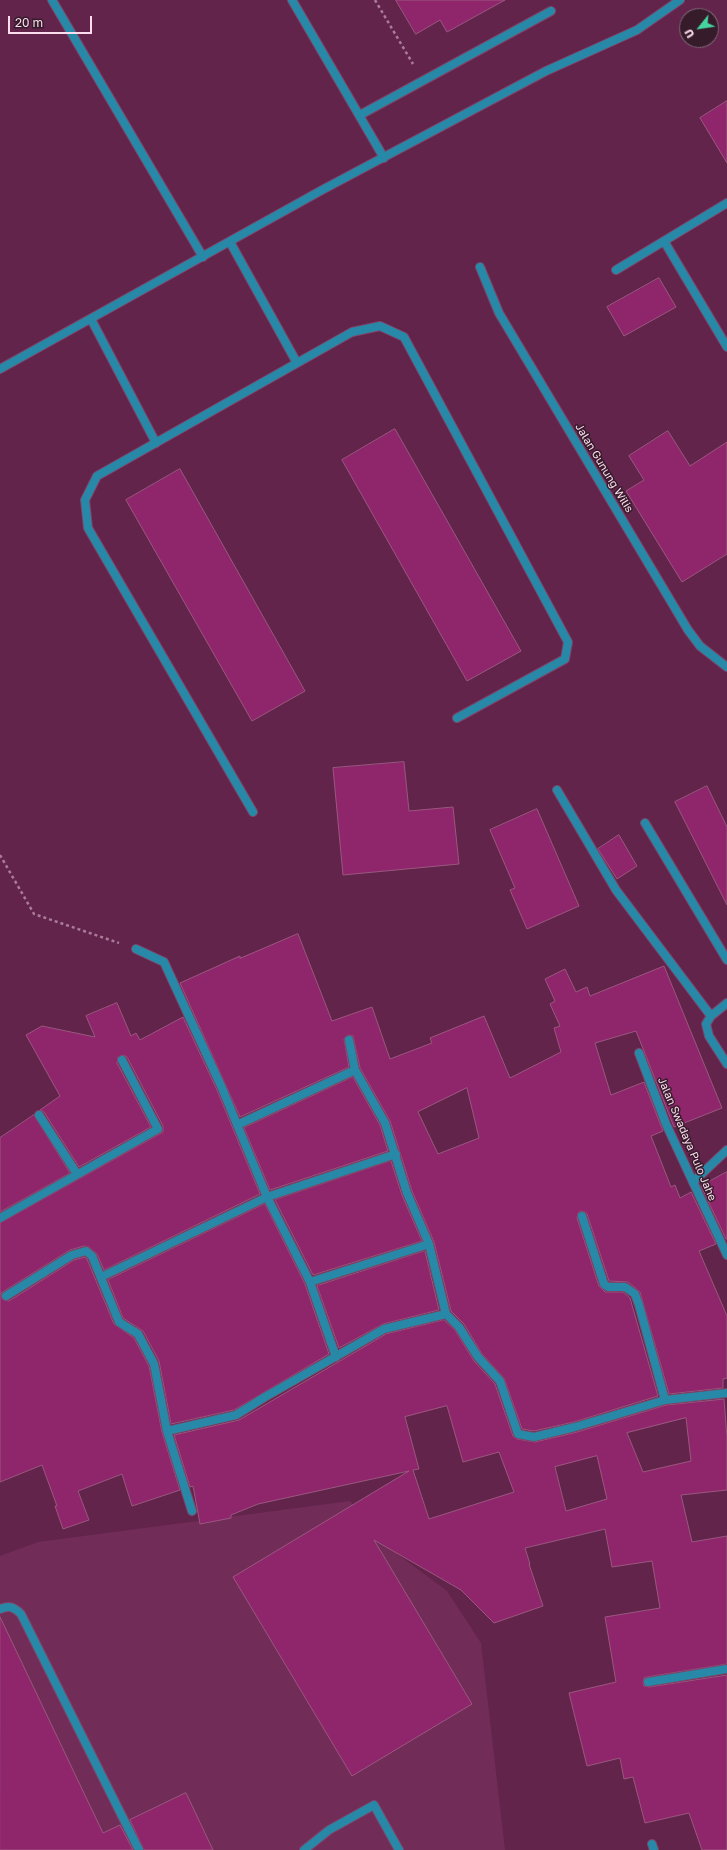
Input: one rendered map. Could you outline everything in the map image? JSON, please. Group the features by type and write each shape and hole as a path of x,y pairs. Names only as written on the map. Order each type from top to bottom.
{"street":[{"path":"52,0 203,257"},
{"path":"292,0 384,158"},
{"path":"0,369 230,242 546,71 638,30 680,0"},
{"path":"360,115 551,11"},
{"path":"616,270 727,203"},
{"path":"664,241 727,347"},
{"path":"230,242 297,364"},
{"name":"Jalan Gunung Wilis","path":"480,267 499,313 688,630 700,646 727,667"},
{"path":"91,319 156,443"},
{"path":"253,812 88,528 85,500 96,476 352,332 380,326 404,337 568,642 565,659 457,718"},
{"path":"557,790 616,890 711,1016"},
{"path":"645,823 727,960"},
{"path":"136,949 164,962 222,1088 267,1197 310,1282 336,1357"},
{"path":"727,1003 711,1016 706,1024 709,1036 727,1064"},
{"path":"349,1040 355,1070 385,1123 407,1193 429,1244 446,1314 459,1327 478,1357 500,1381 518,1434 534,1437 575,1427 665,1400 727,1393"},
{"name":"Jalan Swadaya Pulo Jahe","path":"639,1053 666,1124 727,1255"},
{"path":"0,1218 158,1129 122,1060"},
{"path":"237,1126 355,1070"},
{"path":"39,1115 77,1174"},
{"path":"693,1182 727,1150"},
{"path":"101,1277 267,1197 396,1154"},
{"path":"582,1216 604,1284 608,1287 625,1286 635,1294 654,1356 665,1400"},
{"path":"310,1282 429,1244"},
{"path":"6,1296 72,1255 86,1251 92,1256 119,1322 138,1334 154,1364 166,1431 192,1512"},
{"path":"166,1431 236,1415 384,1329 446,1314"},
{"path":"0,1609 7,1606 16,1608 21,1614 139,1850"},
{"path":"648,1682 727,1669"},
{"path":"304,1850 329,1830 374,1805 399,1850"}],"path":[{"path":"375,0 423,80"},
{"path":"0,855 34,914 136,949"}],"shaded area":[{"path":"350,1501 388,1547 447,1591 481,1643 505,1850 0,1850 0,1556 38,1542"}],"building":[{"path":"396,0 505,0 447,32 440,20 416,34"},
{"path":"727,101 727,163 700,118"},
{"path":"659,278 676,307 624,336 607,307"},
{"path":"395,429 521,651 467,681 342,460"},
{"path":"668,431 690,466 727,442 727,554 682,582 626,491 644,480 629,456"},
{"path":"180,469 305,691 252,721 126,500"},
{"path":"404,762 409,811 453,807 459,864 343,875 333,768"},
{"path":"707,786 727,827 727,905 675,802"},
{"path":"537,809 579,906 527,929 510,890 515,888 490,830"},
{"path":"619,835 637,866 617,879 598,849"},
{"path":"298,934 332,1021 372,1007 390,1059 432,1043 430,1038 484,1016 510,1078 561,1052 554,1028 560,1026 550,1004 555,1001 545,979 565,969 576,992 587,987 590,996 664,966 722,1108 674,1127 636,1031 595,1043 611,1095 644,1082 663,1131 651,1136 671,1187 675,1185 680,1198 691,1192 716,1244 699,1251 727,1316 727,1378 723,1379 723,1388 669,1394 640,1292 628,1282 609,1281 587,1214 581,1211 578,1213 577,1218 599,1286 605,1292 623,1292 630,1298 658,1396 574,1422 534,1431 522,1429 504,1378 482,1354 464,1324 451,1311 434,1242 412,1191 390,1121 360,1068 353,1036 348,1035 344,1039 349,1067 240,1117 180,983 240,956 240,958","holes":["467,1088 479,1138 438,1154 418,1112"]},
{"path":"117,1003 131,1036 136,1033 140,1040 183,1017 217,1090 260,1194 104,1270 97,1254 89,1247 84,1246 70,1250 1,1293 2,1299 9,1301 74,1260 85,1257 114,1324 134,1338 149,1366 162,1432 180,1490 132,1506 122,1474 78,1491 89,1520 63,1529 55,1506 57,1506 42,1465 0,1482 0,1223 163,1132 163,1126 127,1057 123,1055 118,1057 117,1063 151,1127 79,1167 44,1112 40,1110 60,1096 26,1035 42,1026 95,1037 86,1016"},
{"path":"353,1077 380,1125 388,1151 270,1190 244,1128"},
{"path":"34,1115 70,1173 0,1212 0,1138"},
{"path":"391,1161 402,1195 422,1241 313,1275 275,1200"},
{"path":"727,1172 727,1239 726,1239 701,1186"},
{"path":"265,1204 305,1284 329,1354 234,1410 171,1424 159,1361 143,1331 123,1318 108,1280"},
{"path":"425,1251 439,1310 383,1324 339,1348 317,1286"},
{"path":"444,1320 455,1330 474,1361 495,1384 513,1436 517,1439 535,1442 577,1432 666,1405 724,1399 727,1438 727,1490 681,1495 692,1542 727,1536 727,1664 647,1677 644,1678 643,1682 644,1686 649,1687 727,1675 727,1850 702,1850 689,1813 645,1823 633,1777 624,1779 620,1758 587,1766 569,1693 616,1682 605,1617 660,1608 652,1561 612,1567 605,1529 525,1548 543,1606 494,1623 461,1590 374,1540 472,1704 352,1776 233,1577 409,1471 258,1504 231,1515 231,1518 200,1524 193,1486 190,1487 174,1435 239,1420 386,1334","holes":["447,1406 463,1462 499,1452 514,1492 429,1519 413,1470 419,1469 405,1417","686,1418 691,1461 643,1472 627,1433","597,1456 607,1499 566,1511 555,1467"]},
{"path":"0,1617 103,1833 120,1825 133,1850 0,1850"},
{"path":"186,1793 213,1850 144,1850 130,1820"}]}
